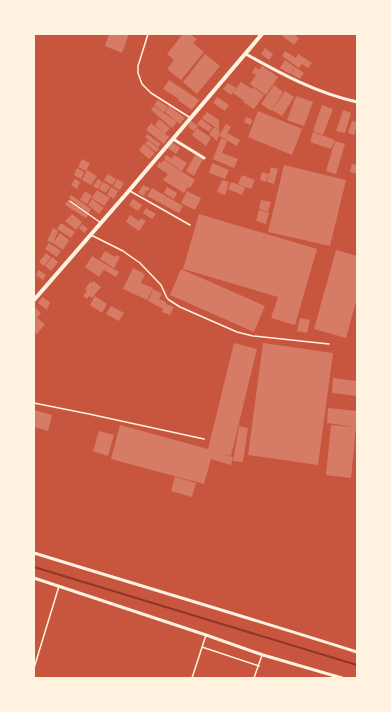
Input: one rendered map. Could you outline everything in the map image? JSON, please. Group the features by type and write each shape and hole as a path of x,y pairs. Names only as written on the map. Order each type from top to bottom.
{"street":[{"path":"34,300 262,34"},
{"path":"246,54 266,66 301,83 328,94 357,102"},
{"path":"173,139 204,158"},
{"path":"34,552 357,652"},
{"path":"34,578 263,655 342,678"}],"lane":[{"path":"148,34 138,66 138,73 142,84 151,93 191,118"},
{"path":"129,190 190,225"},
{"path":"70,201 101,222"},
{"path":"91,235 123,250 140,263 161,285 167,298 180,307 237,332 276,339 329,344"},
{"path":"34,403 204,439"},
{"path":"34,668 59,586"},
{"path":"192,678 206,635"},
{"path":"202,647 259,666"},
{"path":"254,678 263,655"}],"building":[{"path":"109,34 129,34 122,53 105,46"},
{"path":"183,34 190,34 197,39 193,43 204,52 181,80 167,69 174,60 167,54"},
{"path":"280,34 293,34 299,38 294,45"},
{"path":"265,48 273,54 269,60 261,54"},
{"path":"285,51 296,58 298,54 312,63 308,68 302,64 299,68 282,56"},
{"path":"205,54 220,66 197,94 183,82"},
{"path":"285,60 295,67 290,74 280,68"},
{"path":"262,66 278,77 266,95 250,84 256,75 252,73 255,67 259,70"},
{"path":"295,67 304,73 300,79 291,74"},
{"path":"169,80 199,100 192,110 178,100 179,99 163,89"},
{"path":"241,82 252,89 253,87 264,95 254,109 233,93"},
{"path":"228,83 236,88 231,95 223,89"},
{"path":"274,85 283,92 271,111 261,104"},
{"path":"285,91 294,97 282,116 272,110"},
{"path":"296,96 313,102 304,126 287,120"},
{"path":"217,97 229,105 225,111 213,103"},
{"path":"158,100 168,107 164,112 154,105"},
{"path":"322,105 333,109 323,135 313,131"},
{"path":"154,106 177,122 172,128 151,110"},
{"path":"169,106 185,118 180,124 165,112"},
{"path":"343,110 351,113 345,133 336,131"},
{"path":"258,111 302,129 292,155 248,137"},
{"path":"207,112 219,120 219,130 202,118"},
{"path":"246,117 253,120 250,125 244,122"},
{"path":"159,119 170,128 165,134 155,125"},
{"path":"201,119 212,127 209,132 197,124"},
{"path":"191,121 198,126 194,131 188,127"},
{"path":"352,121 357,122 354,135 348,133"},
{"path":"151,123 169,137 164,144 146,130"},
{"path":"226,124 231,127 227,133 240,140 237,146 219,136"},
{"path":"214,127 220,131 217,141 209,134"},
{"path":"197,128 211,138 206,146 192,135"},
{"path":"313,132 335,140 331,149 310,142"},
{"path":"147,134 161,144 158,147 145,137"},
{"path":"221,138 227,141 222,153 238,159 234,168 213,159"},
{"path":"148,140 159,149 156,152 145,144"},
{"path":"335,141 345,144 336,174 326,171"},
{"path":"172,142 180,148 176,154 168,148"},
{"path":"144,144 155,153 149,159 139,150"},
{"path":"166,155 172,159 174,155 187,163 182,171 164,159"},
{"path":"195,155 203,159 194,176 186,171"},
{"path":"82,159 90,163 86,171 78,167"},
{"path":"164,160 195,180 190,188 188,187 184,193 163,180 168,174 157,167 159,162 161,163"},
{"path":"212,163 229,170 225,179 209,173"},
{"path":"352,164 357,165 357,174 350,172"},
{"path":"284,165 346,180 330,246 268,232"},
{"path":"271,167 278,169 274,184 267,182"},
{"path":"77,168 84,172 81,179 74,175"},
{"path":"87,170 97,176 91,185 82,180"},
{"path":"262,172 269,174 266,182 260,180"},
{"path":"108,174 116,179 112,185 104,180"},
{"path":"242,175 255,180 251,189 238,184"},
{"path":"75,179 80,182 77,189 71,185"},
{"path":"98,179 102,182 98,189 93,186"},
{"path":"117,179 124,183 120,190 113,186"},
{"path":"222,180 229,182 225,195 217,192"},
{"path":"103,182 110,186 106,193 99,189"},
{"path":"231,182 245,187 242,195 228,189"},
{"path":"143,185 150,188 146,191 144,196 138,193"},
{"path":"111,187 118,191 114,199 107,195"},
{"path":"167,187 177,193 174,199 164,193"},
{"path":"152,188 183,206 179,213 147,196"},
{"path":"97,190 110,198 104,206 92,198"},
{"path":"85,191 92,196 87,204 80,200"},
{"path":"187,191 201,198 195,210 181,203"},
{"path":"71,195 91,209 89,213 69,198"},
{"path":"92,199 104,208 99,214 88,205"},
{"path":"133,199 142,205 138,211 129,205"},
{"path":"68,200 89,214 86,218 65,205"},
{"path":"261,200 271,202 268,212 259,209"},
{"path":"146,208 156,214 152,219 143,213"},
{"path":"259,210 269,213 266,224 256,221"},
{"path":"72,214 82,222 76,230 65,221"},
{"path":"199,214 317,249 295,325 271,318 278,297 183,269"},
{"path":"130,215 139,221 141,218 146,221 139,231 126,222"},
{"path":"61,223 75,232 71,238 57,229"},
{"path":"82,224 88,229 84,233 79,228"},
{"path":"53,228 58,231 53,243 47,241"},
{"path":"60,233 69,240 63,250 53,243"},
{"path":"49,243 61,251 57,257 45,249"},
{"path":"336,250 357,256 357,298 346,338 314,329"},
{"path":"105,251 115,257 116,255 120,257 114,268 100,259"},
{"path":"46,253 51,257 44,266 39,262"},
{"path":"92,256 107,265 99,277 85,267"},
{"path":"52,257 58,262 51,271 45,266"},
{"path":"107,265 119,272 116,277 104,270"},
{"path":"133,268 145,274 141,283 153,288 147,300 123,289"},
{"path":"181,269 265,306 254,332 170,295"},
{"path":"39,270 46,275 43,280 36,275"},
{"path":"93,281 101,287 92,298 89,296 87,299 83,296 87,291 85,289 90,282 92,283"},
{"path":"153,289 162,294 159,299 174,307 170,315 162,312 163,309 148,301"},
{"path":"95,296 107,304 102,313 90,305"},
{"path":"42,297 50,302 47,310 38,303"},
{"path":"111,306 124,313 119,321 106,314"},
{"path":"34,307 41,313 37,318 45,324 37,334 34,332"},
{"path":"300,318 310,320 307,333 297,331"},
{"path":"234,343 257,349 231,456 217,453 233,457 231,465 211,459 204,484 111,459 120,425 208,449"},
{"path":"263,343 333,353 318,465 248,455"},
{"path":"333,378 357,381 357,396 332,393"},
{"path":"328,408 357,411 357,427 327,423"},
{"path":"34,410 52,415 48,431 34,427"},
{"path":"331,425 356,427 351,478 326,475"},
{"path":"239,426 248,428 243,462 233,461"},
{"path":"99,431 114,435 108,456 93,451"},
{"path":"175,477 196,483 192,497 171,491"}],"waterway":[{"path":"34,567 357,665"}]}
